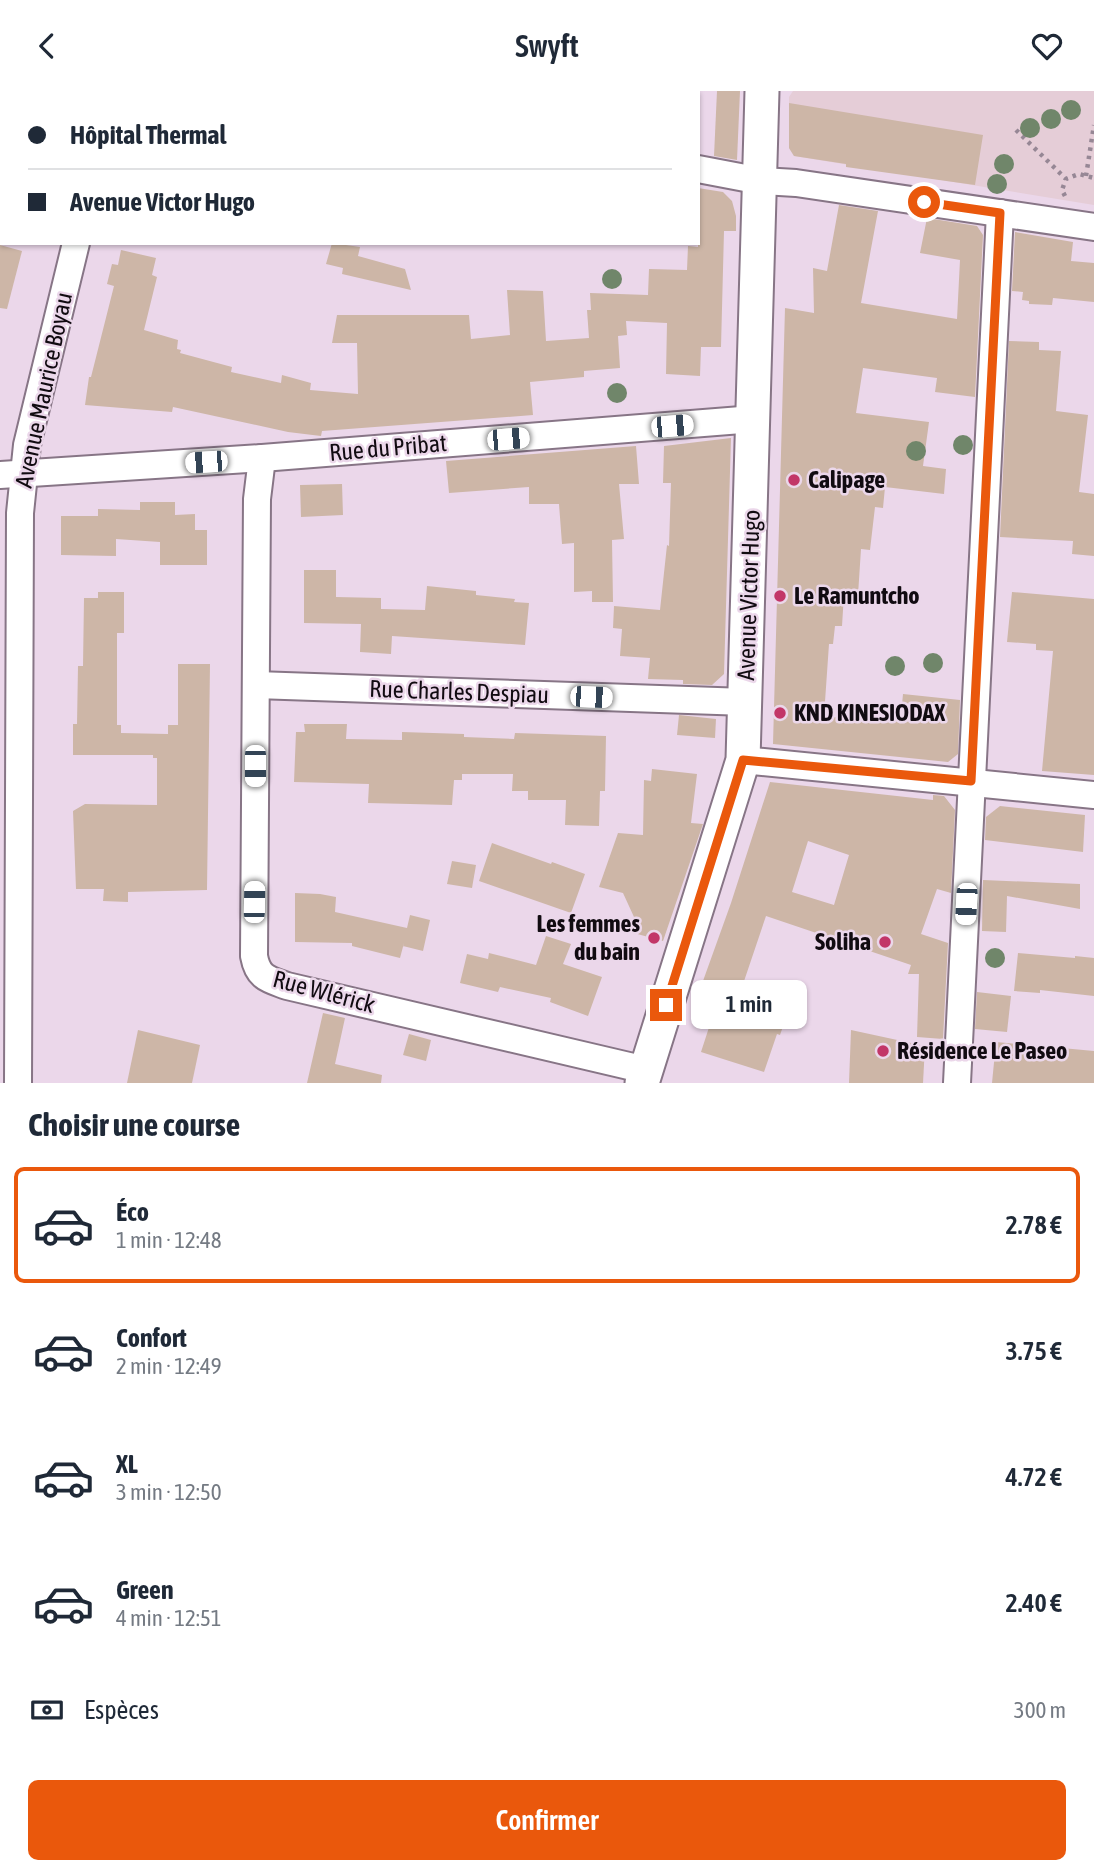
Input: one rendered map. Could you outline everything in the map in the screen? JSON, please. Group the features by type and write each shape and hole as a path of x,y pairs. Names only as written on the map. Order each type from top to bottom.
{"main road":[{"name":"Avenue Victor Hugo","path":"644,1076 743,760 762,91"}],"street":[{"path":"700,169 761,181 796,183 1094,227"},
{"path":"957,1083 1000,213"},
{"name":"Avenue Maurice Boyau","path":"18,1083 20,513 11,475 27,445 76,245"},
{"name":"Rue du Pribat","path":"11,475 754,419"},
{"name":"Rue Wlérick","path":"262,458 257,499 256,969 267,979 287,986 644,1076"},
{"name":"Rue Charles Despiau","path":"256,685 746,702"},
{"path":"743,760 1094,795"}],"path":[{"path":"1086,176 1094,125"},
{"path":"1016,129 1066,179"},
{"path":"1067,200 1062,190 1066,179 1079,174 1094,178"}],"shaded area":[{"path":"793,91 1094,91 1094,205 794,156 789,148 789,97"}],"building":[{"path":"717,91 740,91 737,160 714,156"},
{"path":"789,103 983,135 975,185 846,167 846,164 794,156 789,148"},
{"path":"700,188 723,192 732,201 736,231 724,231 721,347 701,347 700,376 666,374 667,323 626,321 627,335 618,336 620,368 584,371 584,377 530,382 533,415 322,431 321,436 288,432 173,407 172,412 85,405 89,377 114,286 107,284 112,264 118,265 121,250 156,258 152,275 157,277 144,330 178,340 177,349 181,350 180,353 232,367 231,372 281,383 282,375 311,383 310,390 358,394 357,343 332,343 337,315 469,315 471,339 510,335 507,290 543,291 546,341 589,338 587,310 591,310 590,293 648,295 649,269 687,270 688,246 698,247"},
{"path":"839,205 878,211 861,303 957,319 960,260 920,253 927,218 977,226 983,235 975,397 935,392 937,378 863,368 856,413 929,422 923,466 946,469 944,494 885,487 883,508 875,507 870,550 861,549 858,595 844,594 842,626 835,626 833,644 829,644 824,716 886,722 901,715 903,694 960,700 958,754 948,762 773,744 785,308 814,313 813,268 827,271"},
{"path":"1015,232 1073,242 1071,261 1094,263 1094,302 1053,298 1052,305 1029,304 1029,301 1022,300 1023,292 1012,291"},
{"path":"0,245 22,251 7,309 0,308"},
{"path":"331,245 360,247 358,256 405,269 411,290 342,274 343,268 326,264"},
{"path":"1009,341 1039,342 1039,350 1061,351 1056,411 1088,415 1079,492 1094,494 1094,556 1072,554 1073,541 1000,537"},
{"path":"731,438 724,674 712,685 683,684 683,680 648,679 650,658 620,656 622,629 613,628 614,606 660,610 667,545 669,546 671,483 663,483 664,446"},
{"path":"636,446 639,484 619,484 624,539 612,540 613,602 592,602 592,591 574,592 574,543 562,544 559,504 529,504 529,487 449,493 446,461"},
{"path":"342,484 343,515 301,517 300,485"},
{"path":"140,502 175,502 175,515 195,514 195,530 207,530 207,565 160,565 160,542 116,539 116,556 61,555 61,516 98,516 98,509 140,510"},
{"path":"304,570 336,570 336,597 381,598 381,609 425,610 427,586 476,591 476,595 529,603 525,645 392,636 391,654 360,652 361,624 304,623"},
{"path":"98,592 124,592 124,633 117,633 117,725 121,725 121,733 168,734 168,725 178,725 178,664 210,664 207,890 128,892 128,902 103,901 104,889 76,889 73,811 85,804 157,805 157,758 153,758 153,755 73,755 73,724 77,724 78,666 83,666 84,598 98,598"},
{"path":"1012,592 1094,599 1094,775 1042,771 1053,651 1036,650 1036,644 1007,642"},
{"path":"679,715 716,719 715,738 677,735"},
{"path":"304,724 347,724 346,739 402,740 402,732 514,739 515,733 606,736 605,791 600,791 599,826 565,825 566,800 528,800 528,791 512,791 513,774 462,774 462,780 454,780 452,805 368,803 369,784 294,782 296,732 305,732"},
{"path":"652,769 697,774 691,823 703,824 663,941 630,932 634,917 623,893 599,887 618,833 643,835 644,780 651,781"},
{"path":"770,782 933,800 933,795 944,796 955,810 951,893 937,889 921,934 948,943 943,1039 917,1037 919,974 908,974 911,965 766,916 739,996 788,1012 764,1072 701,1052 714,1012 694,1006","holes":["808,841 849,855 834,905 792,892"]},
{"path":"1000,806 1085,815 1083,852 985,840 986,817"},
{"path":"492,843 585,874 571,913 479,881"},
{"path":"452,861 476,865 472,888 447,884"},
{"path":"983,880 1080,884 1080,909 1007,896 1006,932 982,931"},
{"path":"295,893 336,897 335,912 407,928 410,915 430,920 423,951 403,946 400,958 352,946 352,943 295,942"},
{"path":"546,936 571,944 563,964 602,977 588,1016 550,1002 551,998 500,987 498,992 460,983 467,954 488,959 489,953 536,965"},
{"path":"1018,953 1094,958 1094,996 1040,990 1040,993 1014,991"},
{"path":"977,992 1011,996 1007,1032 975,1029"},
{"path":"323,1013 345,1018 335,1064 382,1075 381,1083 307,1083"},
{"path":"138,1030 200,1045 192,1083 127,1083"},
{"name":"Résidence Le Paseo","path":"851,1030 925,1046 923,1083 849,1083"},
{"path":"409,1034 431,1040 426,1061 403,1055"},
{"path":"996,1042 1094,1051 1094,1083 992,1083"}],"place":[{"name":"Calipage","path":"794,480"},
{"name":"Le Ramuntcho","path":"780,596"},
{"name":"KND KINESIODAX","path":"780,713"},
{"name":"Les femmes du bain","path":"654,938"},
{"name":"Soliha","path":"885,942"},
{"name":"Résidence Le Paseo","path":"883,1051"}],"route":[{"path":"666,1005 743,760 971,781 1000,213 924,202"}]}
